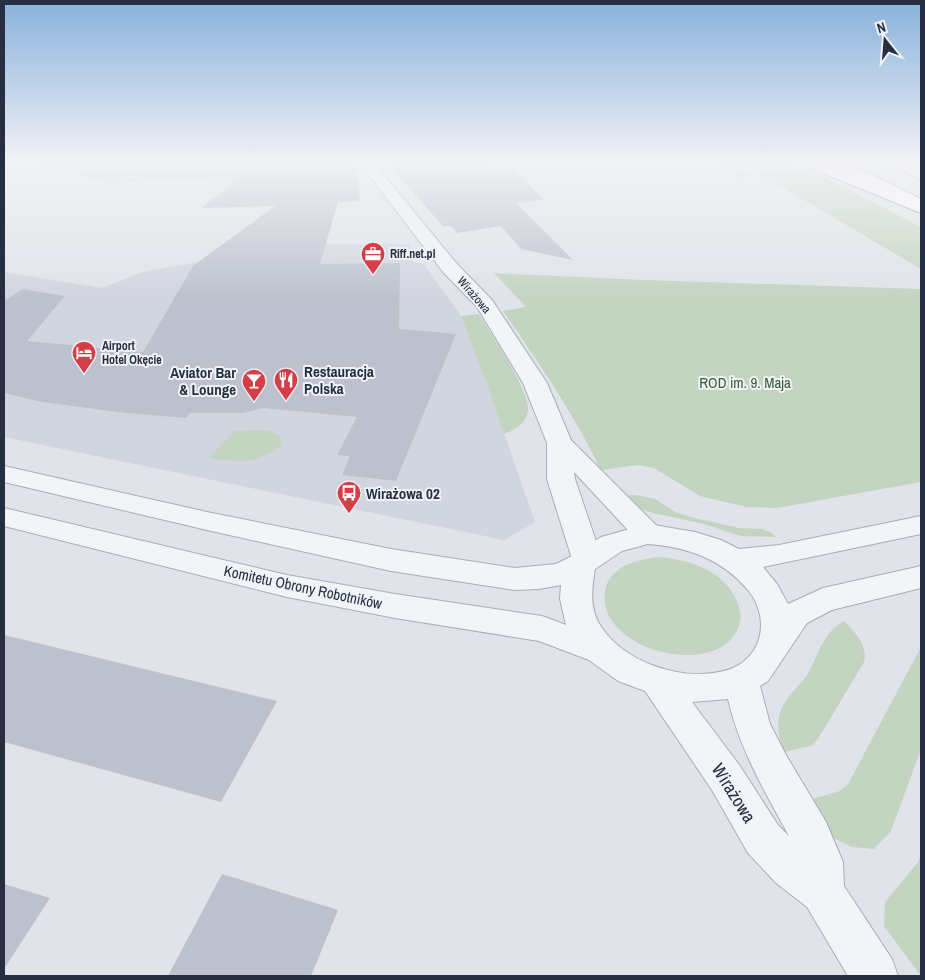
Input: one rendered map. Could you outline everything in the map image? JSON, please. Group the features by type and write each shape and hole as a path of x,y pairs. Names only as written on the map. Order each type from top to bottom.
{"street":[{"name":"Wirażowa","path":"402,208 450,268 484,304 535,383 560,443 561,479 584,562"},
{"name":"Wirażowa","path":"560,443 595,476 603,489 648,534"},
{"path":"4,474 216,523 391,560 515,579 539,578 562,574 584,562 604,547 627,537 648,534 684,537 710,547 735,560 755,576 769,595 777,616 778,639"},
{"name":"Komitetu Obrony Robotników","path":"4,517 287,586 395,606 542,629 602,651"},
{"path":"735,560 779,555 921,525"},
{"path":"584,562 576,600 580,619 588,635 602,651 620,666 658,683 697,688 719,687 741,681 754,674 770,659 778,639 796,614 823,600 921,577"},
{"path":"741,681 750,709 752,725 772,767 811,836 822,862 822,892"},
{"name":"Wirażowa","path":"658,683 721,771 763,839 791,868 822,892 875,976"}],"shaded area":[{"path":"223,244 409,244 415,252 408,254 414,263 423,263 461,316 535,522 504,540 4,437 4,272 102,288 143,272 198,262"}],"green space":[{"path":"817,208 884,208 921,227 921,269"},
{"name":"ROD im. 9. Maja","path":"494,273 921,289 921,482 777,508 747,507 700,496 654,468 638,465 601,470 567,409 503,311 526,307"},
{"path":"479,314 509,362 527,402 528,411 525,420 516,428 504,434 461,316"},
{"path":"259,430 271,432 281,438 281,445 256,459 230,461 209,458 234,431"},
{"path":"636,495 655,499 675,512 690,517 739,528 763,529 776,537 741,536 704,524 637,508 617,496"},
{"path":"657,557 679,560 701,567 721,579 729,587 740,612 740,622 734,636 724,645 712,651 698,654 668,653 654,650 636,642 624,634 614,623 605,604 607,583 612,575 619,569 636,561"},
{"path":"844,621 862,644 865,656 864,662 818,739 811,746 783,752 778,728 782,708 807,675 826,638 831,631"},
{"path":"921,647 921,749 891,831 874,849 852,847 833,838 812,799 840,791 848,784"},
{"path":"921,853 921,976 884,926 885,902 918,862"}],"building":[{"path":"273,208 336,208 320,264 400,263 399,329 456,334 396,481 342,475 350,456 337,455 357,417 263,408 242,413 190,413 186,418 126,413 42,402 4,393 4,301 23,289 65,296 27,341 143,352 193,266"},
{"path":"427,208 521,208 573,260 521,249 501,226 457,233 451,226 443,226"},
{"path":"4,635 277,701 221,802 4,742"},
{"path":"222,874 338,910 311,976 168,976"},
{"path":"4,884 50,898 4,969"}],"place":[{"name":"Riff.net.pl","path":"373,275"},
{"name":"Airport Hotel Okęcie","path":"84,374"},
{"name":"Restauracja Polska","path":"286,401"},
{"name":"Aviator Bar & Lounge","path":"254,402"},
{"name":"Wirażowa 02","path":"349,514"}]}
